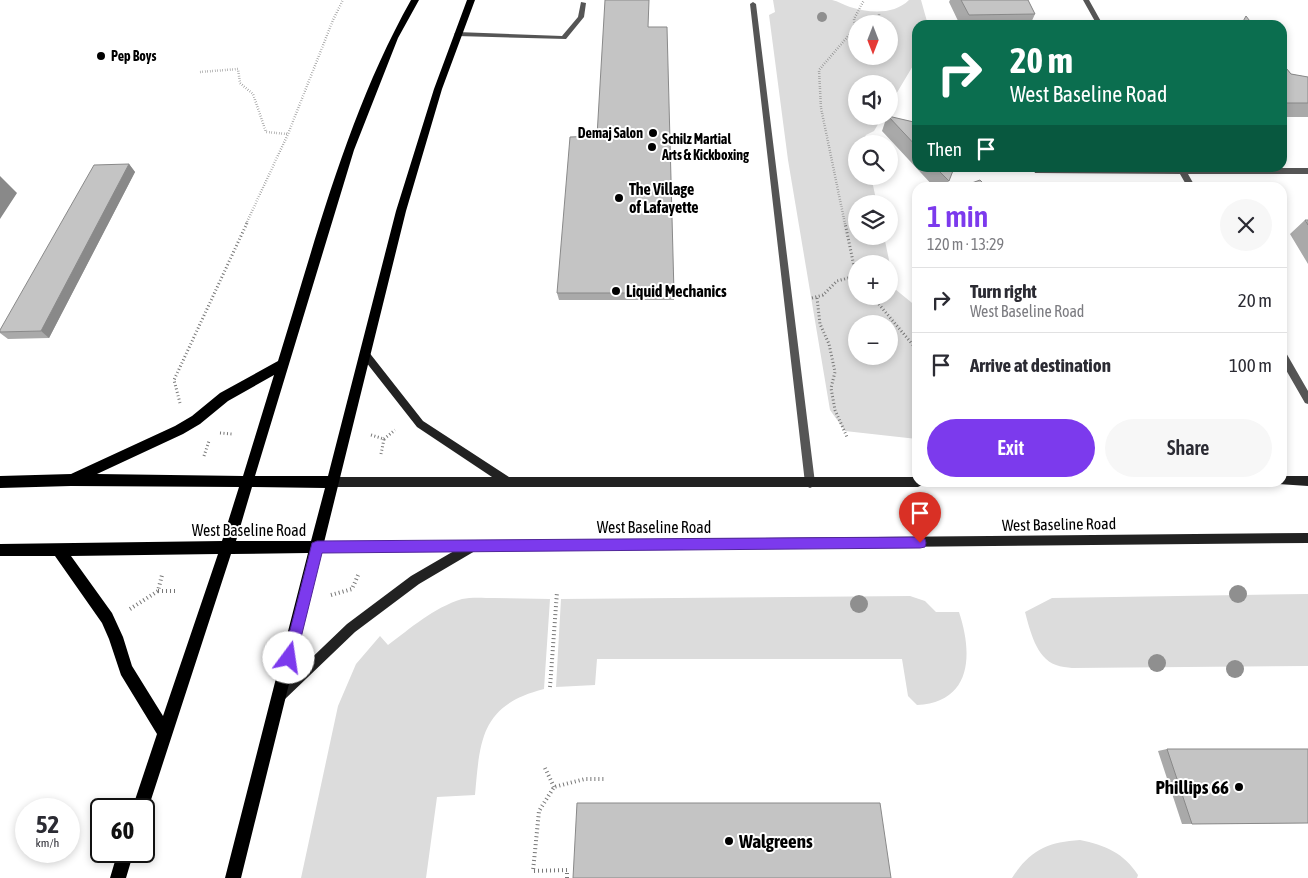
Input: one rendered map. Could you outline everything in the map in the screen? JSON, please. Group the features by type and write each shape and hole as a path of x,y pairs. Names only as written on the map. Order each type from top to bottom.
{"main road":[{"path":"143,798 226,547 348,150 394,38 415,0"},
{"path":"233,878 401,211 457,34 471,0"},
{"path":"365,354 420,424 508,482"},
{"path":"71,480 179,430 196,420 224,397 283,364"},
{"path":"0,482 71,480 245,482 912,482"},
{"path":"1287,481 1308,481"},
{"name":"West Baseline Road","path":"0,550 1308,538"},
{"path":"280,696 351,628 415,580 472,546"},
{"path":"59,550 107,618 116,637 126,670 164,731"},
{"path":"118,878 122,863"}],"street":[{"path":"1086,0 1097,20"},
{"path":"457,34 564,38 581,18 583,3"},
{"path":"754,4 810,483"},
{"path":"1287,170 1308,170"},
{"path":"1287,363 1308,400"}],"path":[{"path":"180,403 174,380 288,134 333,20 343,0"},
{"path":"856,15 864,0"},
{"path":"848,37 819,70 821,108 851,255"},
{"path":"200,72 238,69 240,83 253,94 266,132 288,134"},
{"path":"788,299 817,298 823,295 837,281 848,279"},
{"path":"817,298 820,324 829,344 835,372 831,388 835,410 847,437"},
{"path":"880,305 912,344"},
{"path":"381,454 384,439 396,429"},
{"path":"204,457 212,433"},
{"path":"371,435 384,439"},
{"path":"326,596 352,589 359,573"},
{"path":"158,592 162,574"},
{"path":"129,609 158,592 176,592"},
{"path":"550,687 557,592"},
{"path":"545,768 554,787"},
{"path":"567,878 567,870 533,872 539,811 554,787 585,779 604,779"}],"shaded area":[{"path":"773,0 832,0 865,11 881,11 896,8 909,0 921,0 927,20 912,20 912,67 898,91 898,75 848,75 848,125 878,125 874,131 866,135 848,135 848,185 873,185 875,195 848,195 848,245 886,245 888,255 848,255 848,305 898,305 898,291 912,303 912,438 845,431 830,410 788,160 769,15 775,12"},
{"path":"1308,594 1308,666 1062,667 1043,656 1035,643 1025,612 1052,598"},
{"path":"910,596 925,601 936,612 959,612 963,628 966,644 964,673 958,685 949,695 935,702 917,705 908,696 902,659 597,659 595,685 556,687 561,599"},
{"path":"466,598 550,599 544,689 507,704 488,727 482,741 475,795 437,797 426,878 301,878 338,706 356,664 380,636 388,645 441,608"},
{"path":"1080,840 1098,844 1113,851 1133,867 1138,875 1137,878 1012,878 1033,854 1041,849 1058,843"}],"building":[{"name":"The Village of Lafayette","path":"605,0 649,0 648,27 667,27 674,293 557,293 570,137 597,136"},
{"path":"961,0 1028,0 1035,14 969,15"},
{"path":"1287,69 1291,74 1308,77 1308,103 1287,103"},
{"path":"898,118 912,122 912,142 896,125 898,125"},
{"path":"129,164 41,331 0,332 94,165"},
{"path":"940,172 952,172 949,181"},
{"name":"Phillips 66","path":"1167,749 1308,749 1308,823 1192,824"},
{"name":"Walgreens","path":"577,803 880,803 891,878 573,878"}],"place":[{"name":"Pep Boys","path":"101,56"},
{"name":"Demaj Salon","path":"653,133"},
{"name":"Schilz Martial Arts & Kickboxing","path":"652,147"},
{"name":"The Village of Lafayette","path":"619,198"},
{"name":"Liquid Mechanics","path":"616,291"},
{"name":"Phillips 66","path":"1239,787"},
{"name":"Walgreens","path":"729,841"}],"route":[{"path":"289,658 317,547 920,543"}]}
